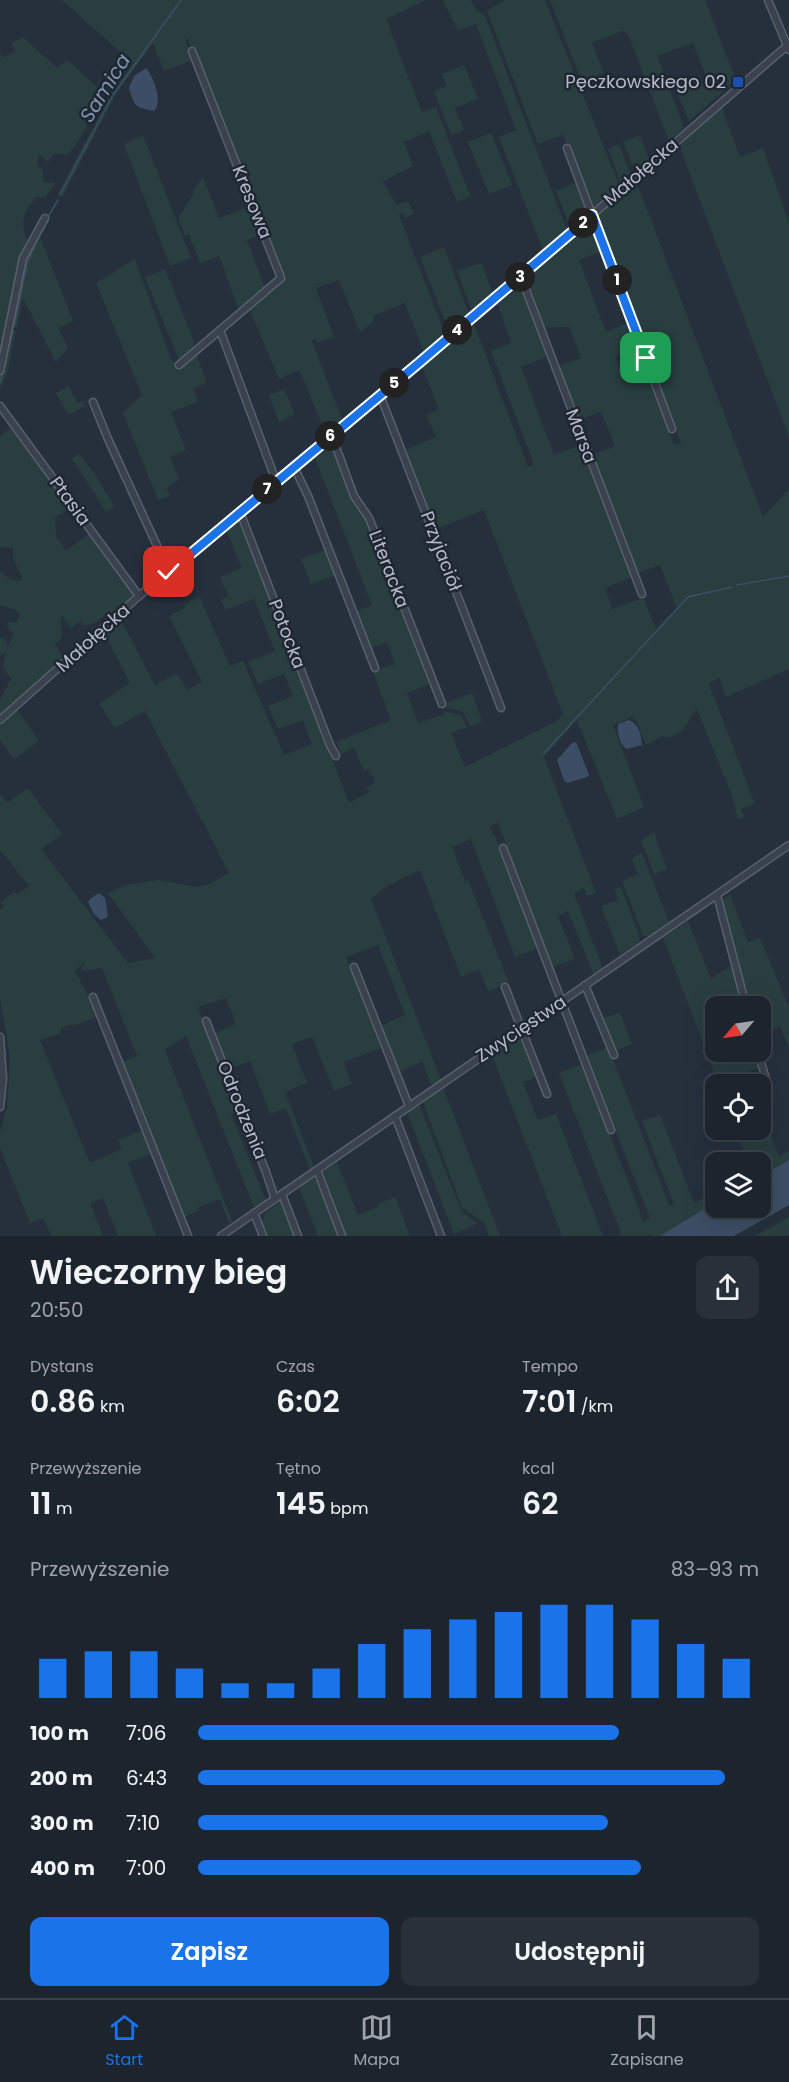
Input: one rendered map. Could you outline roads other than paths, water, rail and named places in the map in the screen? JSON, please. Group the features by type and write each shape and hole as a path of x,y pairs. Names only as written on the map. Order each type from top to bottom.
{"street":[{"path":"768,0 788,46"},
{"name":"Małołęcka","path":"0,720 139,596 520,277 788,46"},
{"name":"Kresowa","path":"179,365 281,278 192,51"},
{"path":"567,148 672,429"},
{"path":"0,370 23,258 45,218"},
{"name":"Marsa","path":"520,277 642,594"},
{"path":"220,330 276,481"},
{"name":"Przyjaciół","path":"380,394 501,708"},
{"path":"93,402 108,440 169,572"},
{"name":"Ptasia","path":"0,406 139,596"},
{"name":"Literacka","path":"329,436 336,447 354,496 369,518 442,704"},
{"path":"294,466 308,496 375,668"},
{"name":"Potocka","path":"240,512 336,756"},
{"name":"Zwycięstwa","path":"221,1236 789,845"},
{"path":"503,848 611,1130"},
{"path":"717,896 743,996"},
{"path":"354,967 409,1106"},
{"path":"585,985 614,1055"},
{"path":"505,987 547,1094"},
{"path":"93,996 188,1236"},
{"name":"Odrodzenia","path":"207,1022 275,1199"},
{"path":"0,1037 3,1079 0,1107"},
{"path":"395,1116 441,1236"},
{"path":"316,1170 342,1236"},
{"path":"282,1194 298,1236"},
{"path":"254,1213 263,1236"}],"water":[{"path":"146,68 158,96 157,107 154,111 137,106 129,88 134,76"},
{"path":"629,720 637,727 642,745 627,749 622,745 618,724"},
{"path":"576,742 589,775 567,783 557,760 572,743"},
{"path":"99,893 105,898 108,917 101,920 94,914 88,902"},
{"path":"789,1160 789,1205 771,1215 771,1170"},
{"path":"705,1208 705,1218 766,1218 734,1236 660,1236"}],"waterway":[{"name":"Samica","path":"60,195 113,95 181,0"},
{"name":"Samica","path":"48,217 58,200"},
{"name":"Samica","path":"14,327 27,264 41,231"},
{"name":"Samica","path":"0,383 13,330"},
{"path":"737,585 789,576"},
{"path":"544,753 688,597 732,587"}],"place":[{"name":"Pęczkowskiego 02","path":"738,82"}]}
